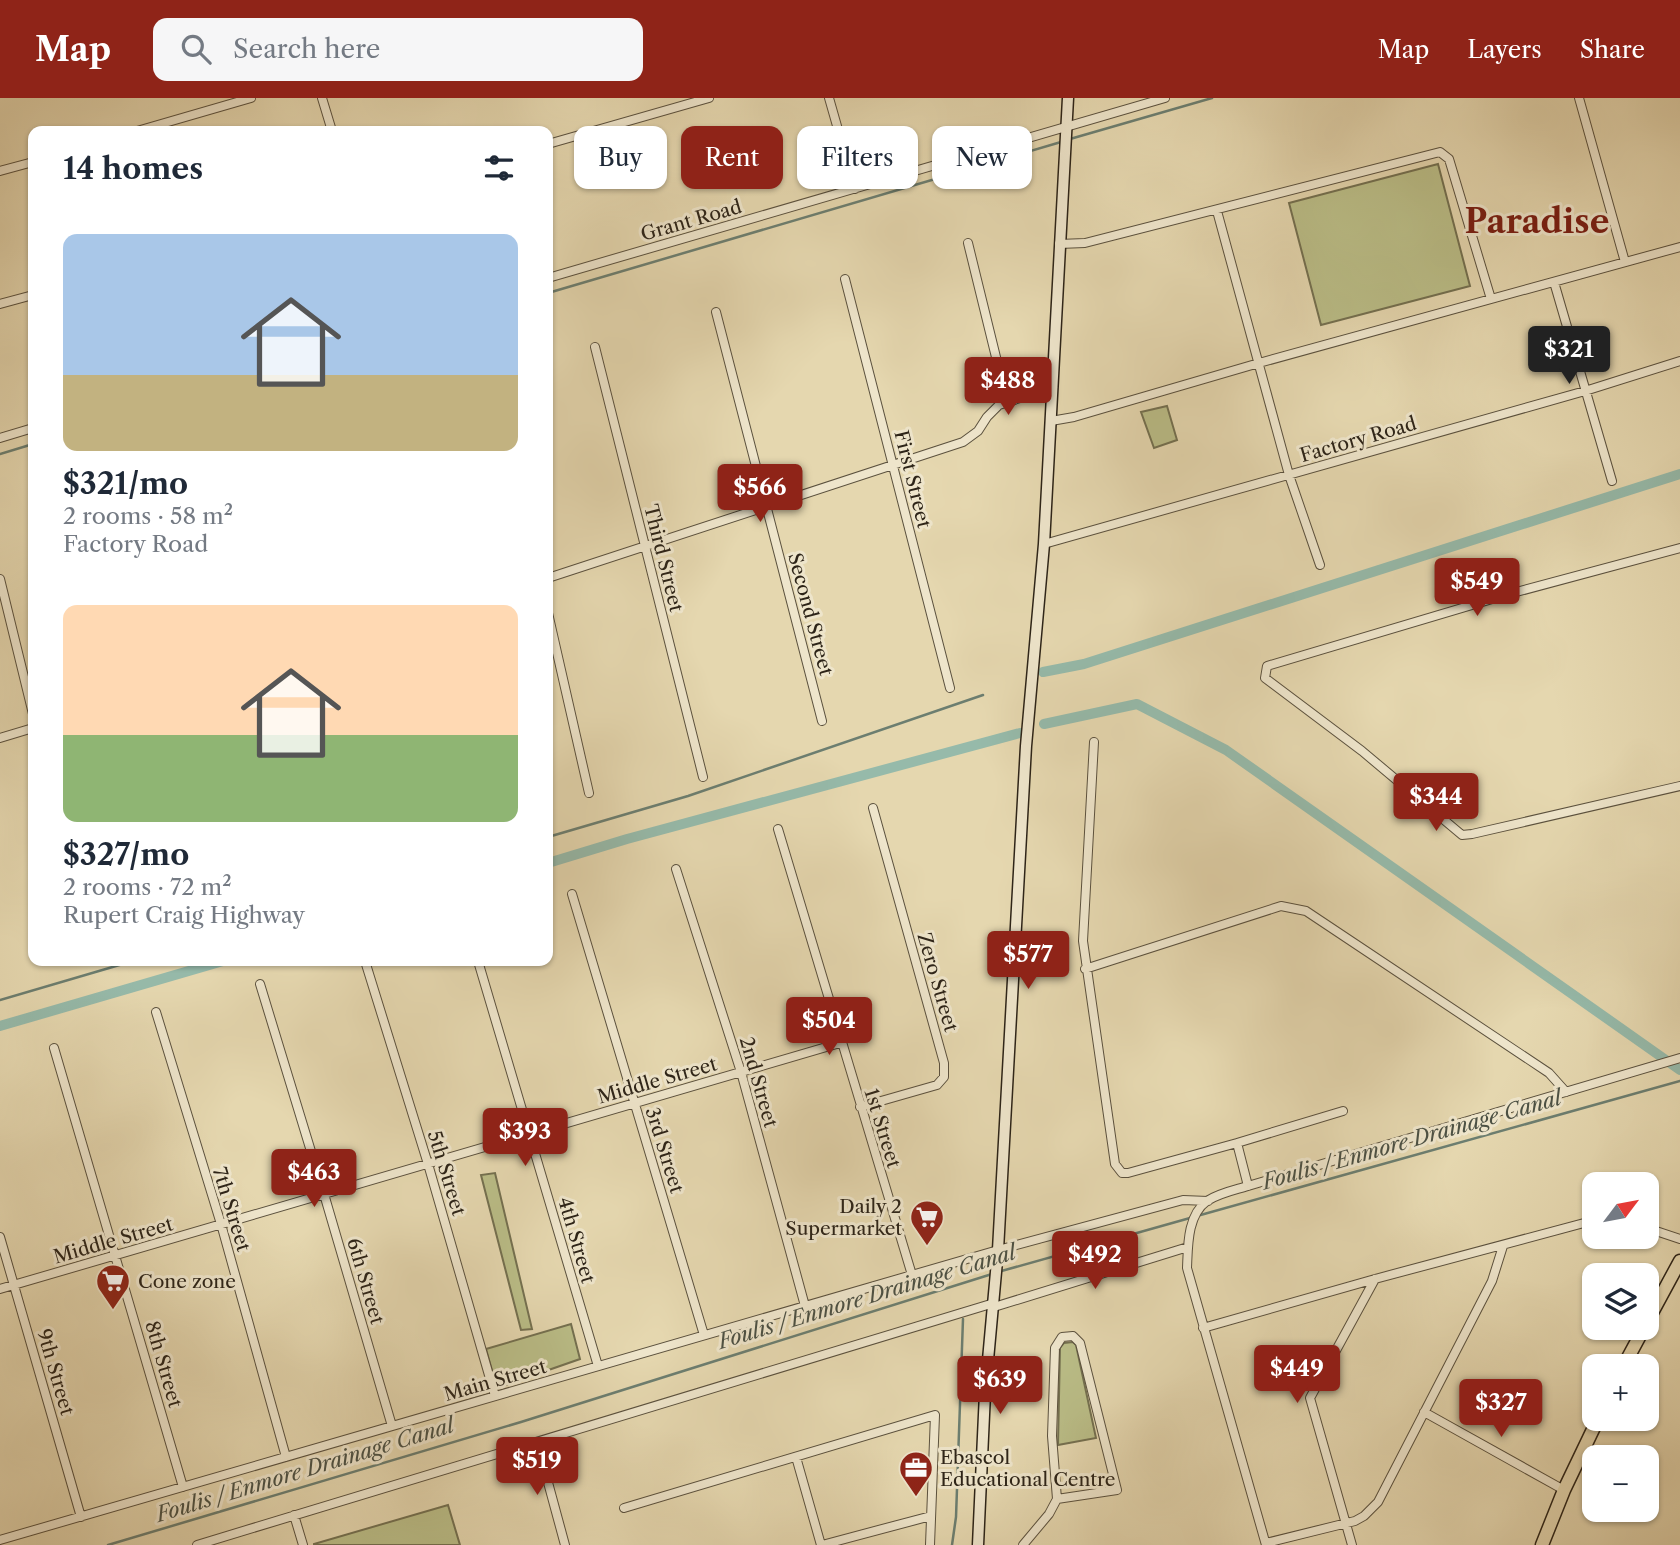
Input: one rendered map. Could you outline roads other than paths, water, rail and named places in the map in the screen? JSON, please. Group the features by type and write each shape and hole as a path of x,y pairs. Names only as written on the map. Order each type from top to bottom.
{"main road":[{"path":"978,1545 985,1393 996,1286 1028,713 1044,544 1052,387 1064,244 1068,98"},
{"path":"1659,1300 1680,1261"},
{"path":"1542,1545 1592,1431"}],"street":[{"path":"154,126 251,98"},
{"path":"322,98 330,126"},
{"path":"553,143 709,98"},
{"path":"829,98 837,126"},
{"name":"Grant Road","path":"918,170 1165,98"},
{"path":"1579,98 1625,262"},
{"path":"1064,244 1085,243 1217,211 1440,152 1448,159 1492,299"},
{"path":"0,171 28,163"},
{"name":"Grant Road","path":"553,277 855,189"},
{"path":"1217,211 1289,475 1320,565"},
{"path":"968,243 1007,402"},
{"path":"1051,416 1063,419 1074,417 1680,247"},
{"name":"First Street","path":"845,279 950,688"},
{"path":"1554,282 1612,481"},
{"path":"0,304 28,296"},
{"name":"Second Street","path":"716,312 822,720"},
{"name":"Third Street","path":"595,347 703,777"},
{"name":"Factory Road","path":"1044,544 1585,391 1680,361"},
{"path":"553,576 963,442 978,431 987,416 999,405 1052,387"},
{"path":"0,438 28,430"},
{"path":"1680,548 1509,594 1267,666 1265,678 1362,751 1462,835 1680,786"},
{"path":"0,579 28,694"},
{"path":"553,635 589,793"},
{"path":"0,738 28,730"},
{"path":"1094,742 1083,941 1115,1164 1122,1173 1237,1143 1343,1111"},
{"name":"Zero Street","path":"860,1107 937,1085 944,1077 944,1063 873,808"},
{"name":"1st Street","path":"778,829 840,1043 912,1275"},
{"name":"2nd Street","path":"676,869 741,1072 805,1306"},
{"name":"3rd Street","path":"572,894 704,1335"},
{"path":"1085,969 1281,906 1306,911 1549,1073 1566,1092"},
{"name":"5th Street","path":"367,966 428,1164 495,1396"},
{"name":"4th Street","path":"480,966 597,1366"},
{"name":"6th Street","path":"260,984 392,1426"},
{"name":"7th Street","path":"156,1012 221,1224 286,1457"},
{"name":"Middle Street","path":"0,1289 840,1043"},
{"name":"8th Street","path":"54,1048 183,1487"},
{"name":"Main Street","path":"0,1540 998,1250 1182,1200 1205,1203 1248,1186 1680,1058"},
{"path":"1237,1143 1248,1186"},
{"path":"1205,1203 1189,1230 1187,1268 1266,1544 1346,1524 1364,1516 1378,1502 1492,1281 1503,1246"},
{"path":"1203,1328 1582,1224"},
{"path":"1659,1232 1680,1239"},
{"name":"9th Street","path":"0,1237 81,1517"},
{"path":"197,1545 1188,1247"},
{"path":"1352,1545 1310,1398 1375,1279"},
{"path":"1023,1545 1049,1514 1056,1499 1052,1436 1055,1348 1062,1337 1073,1336 1080,1343 1117,1490 1056,1499"},
{"path":"1424,1412 1564,1490"},
{"path":"624,1508 935,1415 930,1545"},
{"path":"537,1441 565,1545"},
{"path":"796,1457 821,1545 931,1516"},
{"path":"294,1515 303,1545"}],"waterway":[{"path":"1070,139 1212,98"},
{"path":"553,292 1061,142"},
{"path":"0,454 28,446"},
{"path":"1043,672 1084,664 1680,474"},
{"path":"553,836 688,796 983,695"},
{"path":"1044,724 1137,704 1226,750 1680,1070"},
{"path":"553,861 1020,733"},
{"path":"0,1000 116,966"},
{"path":"0,1026 206,966"},
{"name":"Foulis / Enmore Drainage Canal","path":"1197,1216 1680,1081"},
{"name":"Foulis / Enmore Drainage Canal","path":"998,1272 1190,1218"},
{"name":"Foulis / Enmore Drainage Canal","path":"108,1545 521,1422 992,1274"},
{"path":"952,1545 956,1517 963,1319"}],"place":[{"name":"Daily 2 Supermarket","path":"927,1247"},
{"name":"Cone zone","path":"113,1311"},
{"name":"Ebascol Educational Centre","path":"916,1498"}],"district":[{"name":"Paradise","path":"1537,221"}]}
